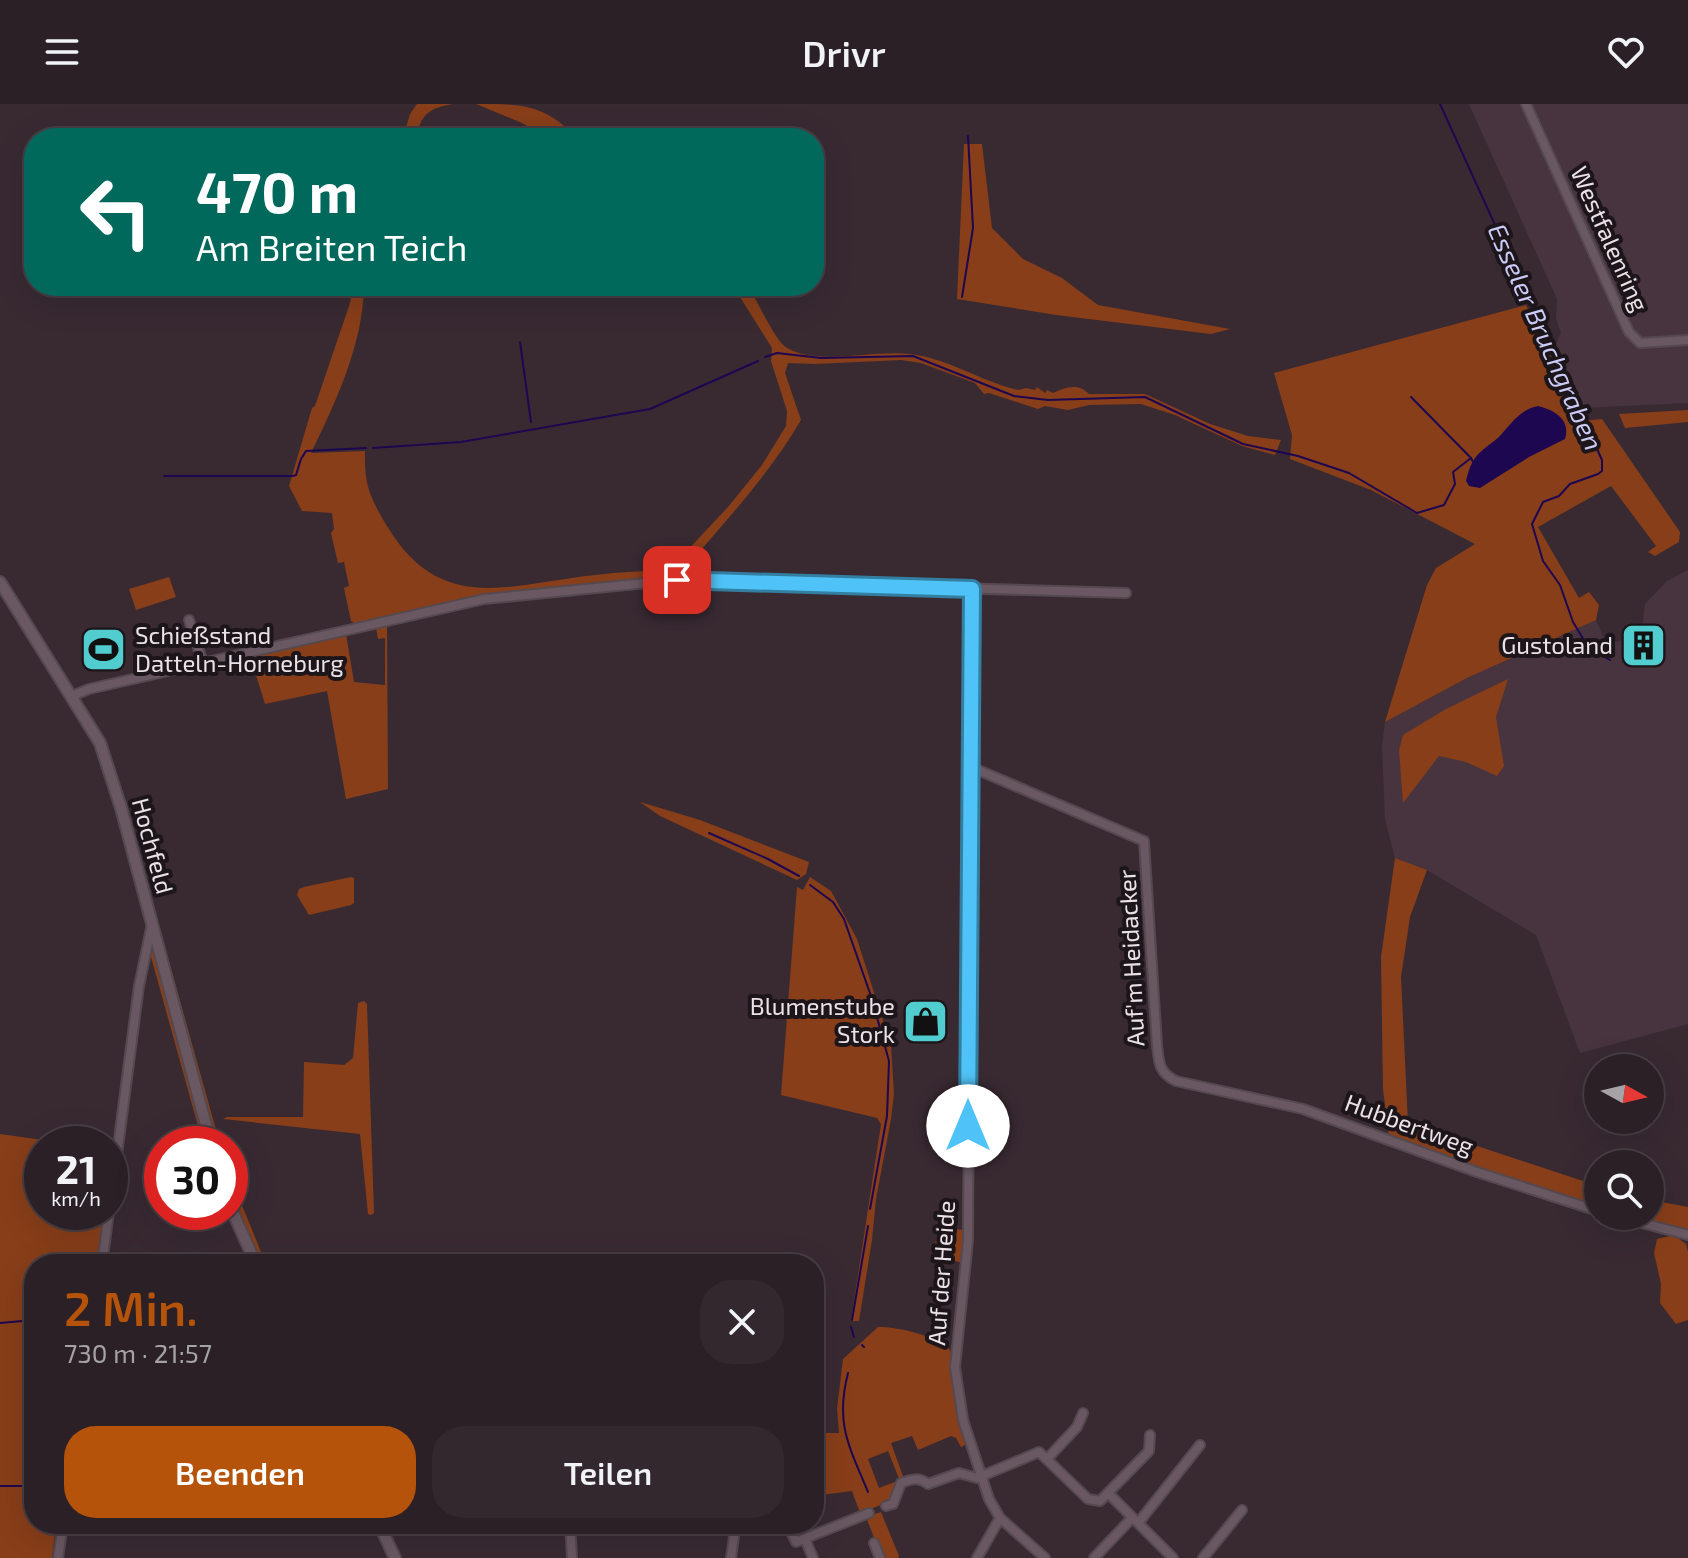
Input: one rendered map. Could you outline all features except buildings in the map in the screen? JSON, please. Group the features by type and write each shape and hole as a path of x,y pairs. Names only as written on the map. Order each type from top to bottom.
{"street":[{"name":"Westfalenring","path":"1526,104 1629,332 1640,343 1688,340"},
{"path":"72,696 89,689 484,599 661,581 1126,593"},
{"name":"Hochfeld","path":"0,582 72,696 105,755 206,1126"},
{"name":"Auf der Heide","path":"972,589 968,1241 955,1367 961,1412 989,1499 1000,1518"},
{"path":"189,620 203,663"},
{"name":"Auf'm Heidacker","path":"971,767 1144,841 1159,1065 1171,1079 1203,1088"},
{"path":"121,1126 139,986 152,923"},
{"name":"Hubbertweg","path":"1203,1088 1303,1109 1477,1172 1584,1206"},
{"path":"1664,1229 1688,1235"},
{"path":"103,1254 107,1230"},
{"path":"241,1230 252,1254"},
{"path":"1047,1459 1077,1427 1083,1413"},
{"path":"886,1506 893,1504 901,1483 911,1479 921,1479 928,1484 959,1473 977,1478 1039,1452 1088,1499 1100,1501 1149,1451 1150,1435"},
{"path":"1094,1558 1135,1520 1200,1445"},
{"path":"1108,1493 1173,1558"},
{"path":"1203,1558 1242,1510"},
{"path":"824,1531 869,1513"},
{"path":"977,1558 1000,1518 1042,1557"},
{"path":"58,1558 62,1534"},
{"path":"384,1534 395,1558"},
{"path":"571,1534 572,1558"},
{"path":"731,1558 734,1534"},
{"path":"791,1534 794,1541 817,1534"},
{"path":"805,1539 813,1558"},
{"path":"874,1543 880,1558"}],"shaded area":[{"path":"417,104 453,104 427,114 419,128 406,128"},
{"path":"476,104 531,108 554,118 566,128 531,128"},
{"path":"1469,104 1688,104 1688,403 1581,408 1555,346 1561,333 1556,319 1557,299"},
{"path":"964,144 982,144 992,228 1023,259 1062,278 1098,305 1230,329 1211,334 957,299"},
{"path":"351,296 363,296 359,329 338,393 311,453 365,451 367,482 372,499 408,554 430,573 454,583 479,588 669,570 728,507 762,465 786,426 787,411 771,361 772,348 739,296 753,296 782,344 800,353 830,357 909,354 937,360 1018,390 1035,390 1037,387 1045,393 1047,390 1053,393 1072,387 1081,388 1089,394 1145,394 1210,424 1248,436 1281,440 1275,455 1242,446 1175,415 1141,404 1089,405 1068,410 1045,406 1038,409 984,394 975,383 921,363 901,360 788,363 785,373 801,420 758,482 677,578 485,597 358,626 351,621 344,588 349,586 344,562 338,563 331,533 334,529 332,513 302,511 289,486 312,408"},
{"path":"1526,305 1582,421 1602,419 1680,532 1679,542 1655,556 1648,552 1656,546 1611,486 1538,527 1579,598 1589,592 1599,605 1596,620 1467,678 1385,722 1427,585 1436,568 1475,544 1371,490 1290,459 1292,435 1274,373"},
{"path":"1538,406 1550,410 1564,421 1565,439 1480,488 1469,486 1466,481 1478,455 1520,414"},
{"path":"1688,410 1688,422 1625,428 1619,414"},
{"path":"1688,570 1688,1024 1580,1053 1536,935 1427,870 1395,858 1385,819 1382,747 1385,722 1467,678 1596,620 1604,638 1618,642 1642,629 1645,604 1667,581"},
{"path":"169,577 176,597 136,610 129,589"},
{"path":"387,626 388,789 346,799 327,691 265,704 250,656 346,634 354,682 385,685 385,638 378,639 376,628"},
{"path":"1508,679 1496,717 1504,766 1497,776 1466,762 1439,756 1403,803 1399,750 1403,735 1446,709"},
{"path":"640,802 700,820 809,862 806,874 797,880 660,816"},
{"path":"1395,858 1427,870 1410,917 1401,977 1408,1123 1584,1181 1584,1204 1389,1137 1383,1089 1381,957"},
{"path":"810,877 831,891 857,939 891,1046 894,1094 859,1321 851,1321 881,1124 877,1118 781,1095 797,887 803,890"},
{"path":"354,878 354,903 351,905 309,915 297,895 299,889 304,887"},
{"path":"156,915 215,1126 198,1126 148,946"},
{"path":"364,1001 367,1004 374,1213 371,1215 368,1214 360,1134 223,1119 303,1117 304,1062 344,1065 353,1058 358,1003"},
{"path":"0,1134 24,1137 24,1230 102,1230 98,1254 24,1254 24,1534 55,1534 52,1558 0,1558"},
{"path":"1664,1203 1688,1207 1688,1234 1664,1228"},
{"path":"248,1220 262,1254 245,1254 234,1230 248,1230"},
{"path":"938,1230 965,1230 964,1263 933,1256"},
{"path":"1674,1235 1686,1244 1688,1252 1688,1320 1676,1324 1660,1303 1661,1284 1654,1253 1657,1239"},
{"path":"878,1327 914,1332 948,1346 952,1355 955,1405 967,1444 961,1447 951,1436 918,1450 912,1436 891,1443 904,1479 900,1481 888,1451 868,1459 879,1488 895,1482 897,1487 891,1501 860,1513 852,1491 824,1495 824,1433 839,1433 837,1409 843,1359"},
{"path":"881,1512 898,1558 882,1558 866,1517"}],"waterway":[{"name":"Esseler Bruchgraben","path":"1440,104 1602,460 1602,471 1598,474 1570,484 1559,496 1543,502 1532,524 1543,561 1560,585 1573,622 1588,647 1610,660"},
{"path":"962,297 973,228 968,136"},
{"path":"520,342 531,422"},
{"path":"765,357 777,353 821,358 913,356 1014,396 1048,400 1145,397 1243,444 1298,456 1349,473 1417,513 1444,505 1455,484 1453,472 1471,458 1473,462"},
{"path":"373,448 461,442 650,409 758,361"},
{"path":"1411,397 1471,458"},
{"path":"164,476 293,476 306,451 366,448"},
{"path":"709,833 799,876"},
{"path":"810,885 833,902 844,919 872,999 889,1061 887,1116 870,1209"},
{"path":"852,1320 868,1226"},
{"path":"0,1323 24,1321"},
{"path":"851,1327 854,1337"},
{"path":"848,1373 843,1407 846,1434 868,1492"},
{"path":"0,1486 24,1486"}],"place":[{"name":"Gustoland","path":"1644,646"},
{"name":"Schießstand Datteln-Horneburg","path":"104,650"},
{"name":"Blumenstube Stork","path":"926,1021"}],"route":[{"path":"677,580 972,589 968,1126"}]}
